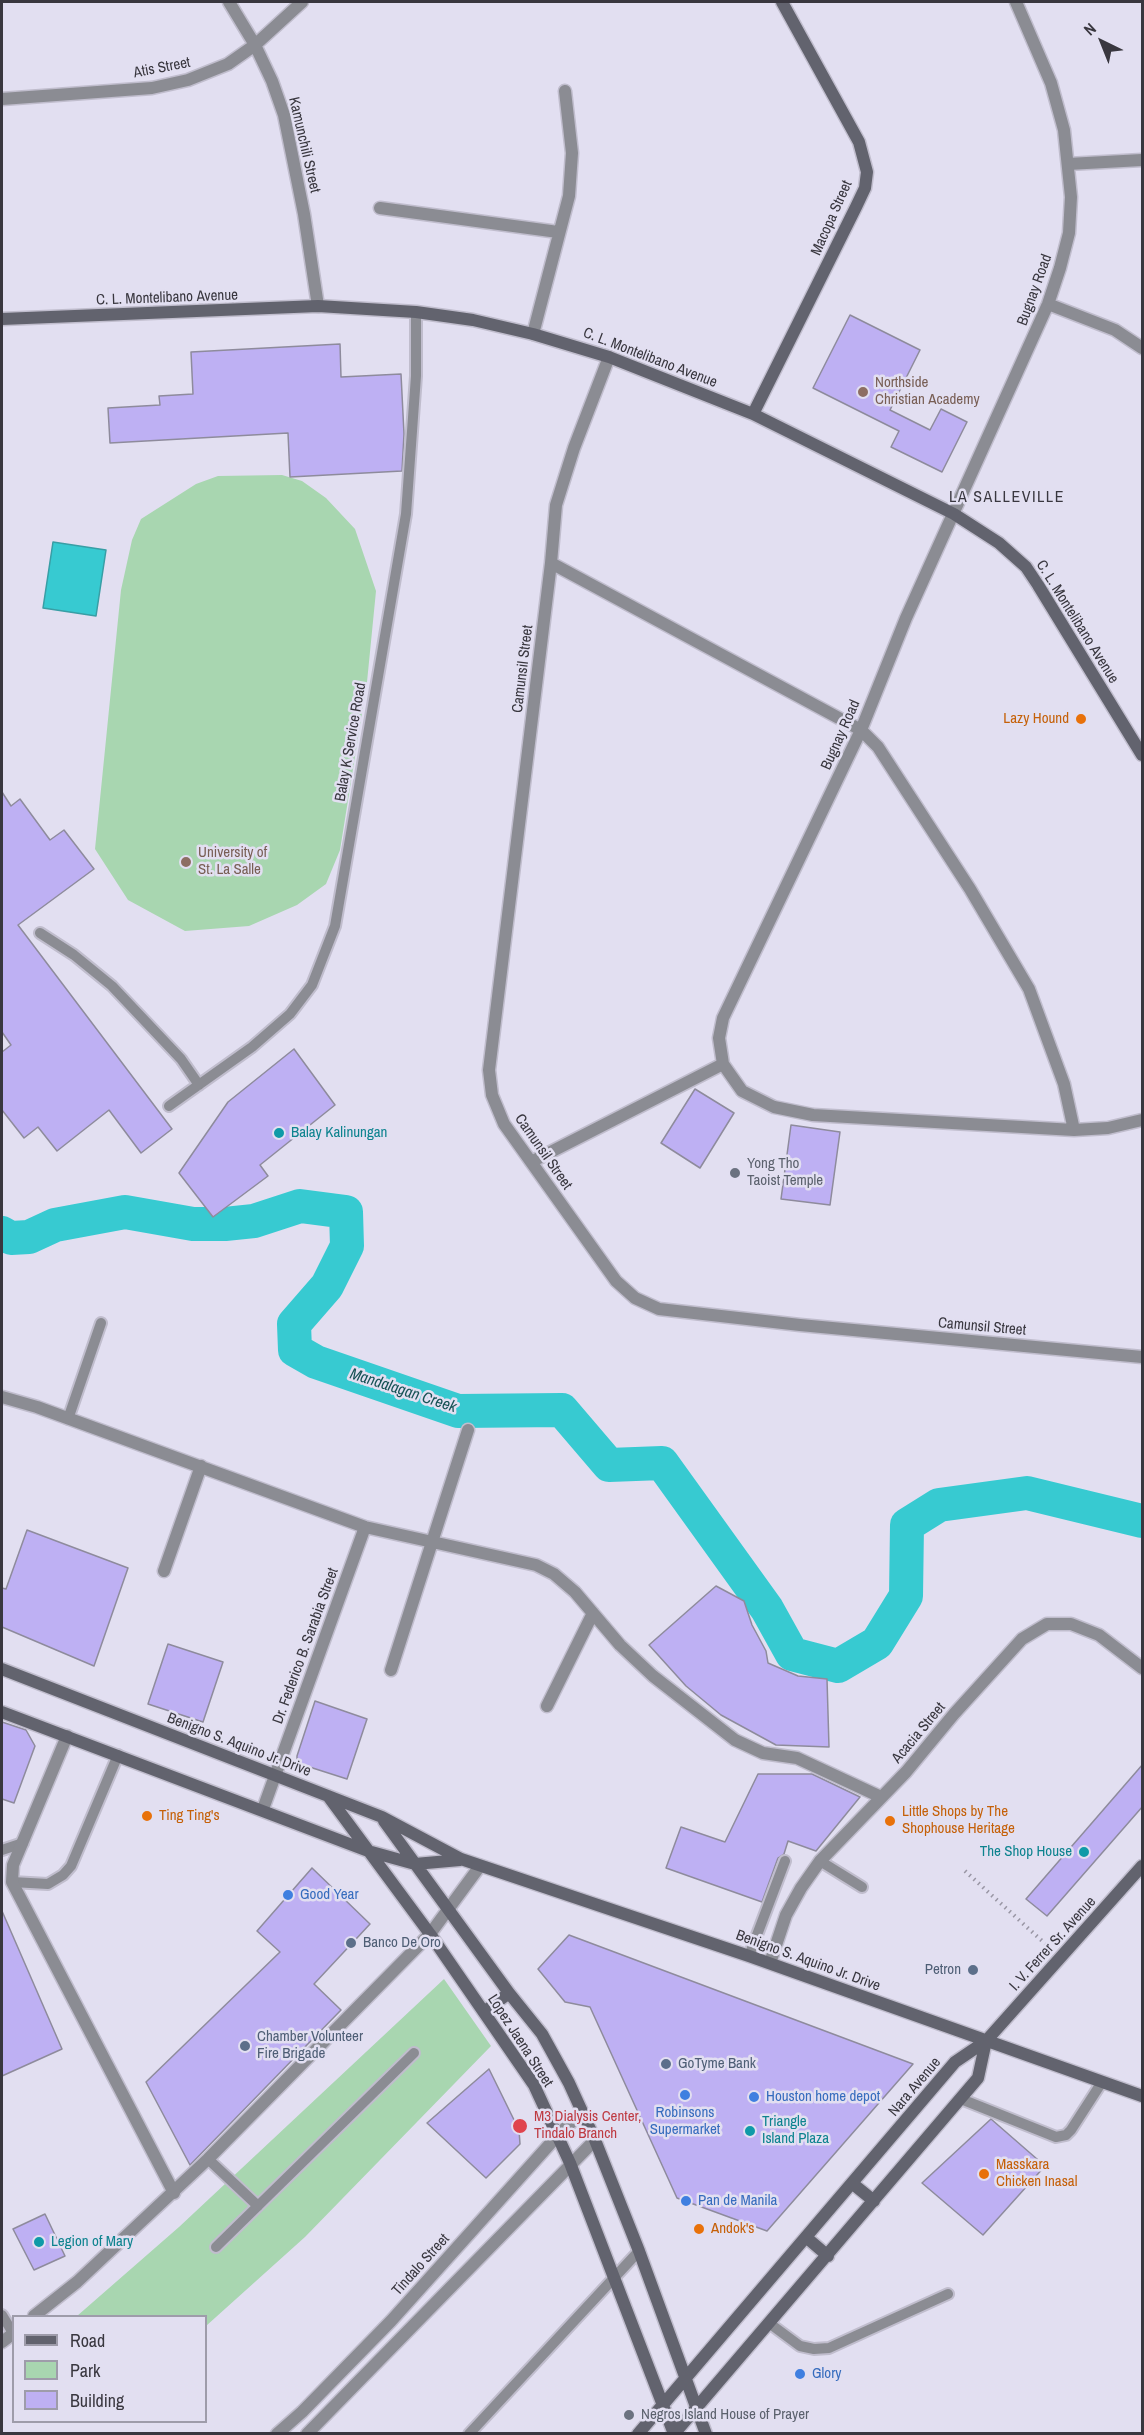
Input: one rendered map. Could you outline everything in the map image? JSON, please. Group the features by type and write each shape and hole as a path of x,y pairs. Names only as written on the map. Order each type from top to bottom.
{"main road":[{"name":"Macopa Street","path":"753,414 856,207 864,188 867,172 859,142 782,2"},
{"name":"C. L. Montelibano Avenue","path":"2,320 318,306 416,312 473,320 533,334 609,357 753,414 954,514 999,543 1026,567 1143,755"},
{"name":"Benigno S. Aquino Jr. Drive","path":"2,1669 382,1817 461,1860 770,1963 1143,2096"},
{"name":"Benigno S. Aquino Jr. Drive","path":"2,1712 368,1851 415,1864 461,1860"},
{"name":"Lopez Jaena Street","path":"327,1796 430,1934 534,2085 570,2163 674,2433"},
{"name":"Lopez Jaena Street","path":"382,1817 509,1993 542,2034 569,2082 595,2140 639,2251 706,2433"},
{"name":"I. V. Ferrer Sr. Avenue","path":"986,2041 1143,1866"},
{"path":"484,2012 509,1993"},
{"path":"674,2433 962,2099 978,2078 986,2041"},
{"name":"Nara Avenue","path":"638,2433 807,2238 955,2062 986,2041"},
{"path":"853,2184 874,2201"},
{"path":"807,2238 828,2256"}],"street":[{"name":"Kamunchili Street","path":"229,2 255,45 272,81 284,115 304,214 318,306"},
{"name":"Atis Street","path":"2,99 161,86 188,80 228,64 255,45 303,2"},
{"name":"Bugnay Road","path":"1016,2 1052,83 1064,130 1071,197 1069,233 1048,304 906,618 861,730 723,1018 719,1038 723,1064 742,1091 774,1107 813,1114 1074,1130 1108,1128 1143,1120"},
{"path":"533,334 569,196 573,153 565,91"},
{"path":"1068,164 1143,159"},
{"path":"380,208 558,232"},
{"path":"1048,304 1115,330 1143,348"},
{"name":"Camunsil Street","path":"609,357 574,448 556,505 551,563 489,1070 492,1095 504,1124 616,1281 635,1298 659,1309 1143,1358"},
{"path":"551,563 861,730 878,747 970,889 1029,989 1064,1084 1074,1130"},
{"path":"531,1162 723,1064"},
{"path":"2,1397 38,1407 365,1527 536,1565 554,1574 568,1586 620,1645 653,1676 735,1740 763,1753 797,1758 881,1797"},
{"path":"391,1670 468,1430"},
{"path":"164,1571 201,1466"},
{"name":"Dr. Federico B. Sarabia Street","path":"262,1809 365,1527"},
{"path":"547,1706 593,1613"},
{"name":"Acacia Street","path":"770,1963 786,1915 820,1861 906,1772 954,1714 1023,1639 1047,1624 1071,1624 1099,1635 1143,1668"},
{"path":"67,1736 13,1865 12,1882 174,2193"},
{"path":"35,2315 77,2282 208,2159 430,1934 480,1866"},
{"name":"Tindalo Street","path":"277,2433 302,2412 391,2321 558,2135 582,2112"},
{"path":"302,2412 312,2429 595,2140"},
{"path":"391,2321 404,2334"}],"lane":[{"name":"Balay K Service Road","path":"169,1106 252,1047 290,1014 312,985 335,926 406,514 416,376 416,312"},
{"path":"40,933 74,955 112,986 181,1059 199,1085"},
{"path":"68,1419 100,1323"},
{"path":"12,1882 48,1884 63,1875 71,1866 118,1755"},
{"path":"2,1850 23,1843"},
{"path":"749,1956 785,1861"},
{"path":"820,1861 862,1887"},
{"path":"216,2247 414,2053"},
{"path":"962,2099 1056,2137 1066,2135 1071,2130 1102,2082"},
{"path":"208,2159 258,2206"},
{"path":"469,2433 639,2251"},
{"path":"769,2323 800,2346 814,2349 829,2348 948,2294"},
{"path":"2,2315 12,2331"}],"path":[{"path":"965,1871 1061,1958"}],"green space":[{"path":"282,475 302,481 326,498 355,529 376,591 367,682 340,850 326,884 297,905 249,926 185,931 128,900 95,849 121,590 132,540 141,519 196,484 218,476"},
{"path":"444,1979 491,2046 305,2237 207,2325 207,2315 78,2315 179,2227"}],"water":[{"path":"53,542 106,550 96,616 43,608"}],"building":[{"path":"850,315 920,350 890,410 930,430 941,409 967,422 942,472 891,447 899,431 813,388"},
{"path":"340,344 341,377 401,374 404,434 402,471 290,477 288,433 110,443 108,408 160,405 159,396 193,394 191,352"},
{"path":"2,792 11,806 20,799 50,840 64,830 94,869 18,925 172,1129 141,1153 109,1110 57,1151 38,1127 24,1138 2,1110 2,1052 11,1045 2,1032"},
{"name":"Balay Kalinungan","path":"294,1049 335,1105 260,1165 268,1176 213,1217 179,1173 228,1102"},
{"path":"695,1089 734,1113 700,1168 661,1143"},
{"path":"791,1125 840,1132 830,1205 781,1199"},
{"path":"27,1530 128,1568 94,1666 2,1627 2,1588 6,1589"},
{"path":"716,1586 744,1601 752,1625 766,1651 768,1663 798,1676 827,1679 829,1747 776,1745 721,1715 686,1686 649,1645"},
{"path":"168,1644 223,1662 203,1722 148,1704"},
{"path":"315,1701 367,1719 347,1779 297,1763 297,1756"},
{"path":"2,1722 26,1730 35,1746 14,1803 2,1799"},
{"name":"The Shop House","path":"1143,1764 1143,1806 1047,1916 1026,1899"},
{"path":"758,1774 812,1774 860,1797 816,1851 788,1841 784,1854 778,1858 762,1902 666,1868 681,1827 725,1842"},
{"name":"Chamber Volunteer Fire Brigade","path":"312,1868 370,1924 314,1984 341,2010 190,2165 146,2082 280,1952 257,1931"},
{"path":"2,1911 62,2049 2,2076"},
{"name":"Triangle Island Plaza","path":"569,1935 913,2064 767,2231 677,2198 590,2007 565,2002 538,1969"},
{"path":"489,2069 519,2130 520,2144 486,2178 427,2123"},
{"name":"Masskara Chicken Inasal","path":"991,2119 1045,2166 983,2235 922,2183"},
{"name":"Legion of Mary","path":"45,2214 65,2256 34,2270 13,2229"}],"waterway":[{"name":"Mandalagan Creek","path":"2,1233 11,1238 29,1237 55,1225 125,1212 193,1224 254,1221 300,1206 346,1212 347,1246 327,1286 294,1324 295,1350 316,1362 458,1411 562,1410 609,1465 662,1463 767,1609 792,1654 838,1666 877,1643 906,1596 907,1525 939,1505 1027,1493 1142,1521"}],"place":[{"name":"Northside Christian Academy","path":"863,392"},
{"name":"Lazy Hound","path":"1081,719"},
{"name":"University of St. La Salle","path":"186,862"},
{"name":"Balay Kalinungan","path":"279,1133"},
{"name":"Yong Tho Taoist Temple","path":"735,1173"},
{"name":"Ting Ting's","path":"147,1816"},
{"name":"Little Shops by The Shophouse Heritage","path":"890,1821"},
{"name":"The Shop House","path":"1084,1852"},
{"name":"Good Year","path":"288,1895"},
{"name":"Banco De Oro","path":"351,1943"},
{"name":"Petron","path":"973,1970"},
{"name":"Chamber Volunteer Fire Brigade","path":"245,2046"},
{"name":"GoTyme Bank","path":"666,2064"},
{"name":"Robinsons Supermarket","path":"685,2095"},
{"name":"Houston home depot","path":"754,2097"},
{"name":"M3 Dialysis Center, Tindalo Branch","path":"520,2126"},
{"name":"Triangle Island Plaza","path":"750,2131"},
{"name":"Masskara Chicken Inasal","path":"984,2174"},
{"name":"Pan de Manila","path":"686,2201"},
{"name":"Andok's","path":"699,2229"},
{"name":"Legion of Mary","path":"39,2242"},
{"name":"Glory","path":"800,2374"},
{"name":"Negros Island House of Prayer","path":"629,2415"}],"district":[{"name":"LA SALLEVILLE","path":"1007,498"}]}
